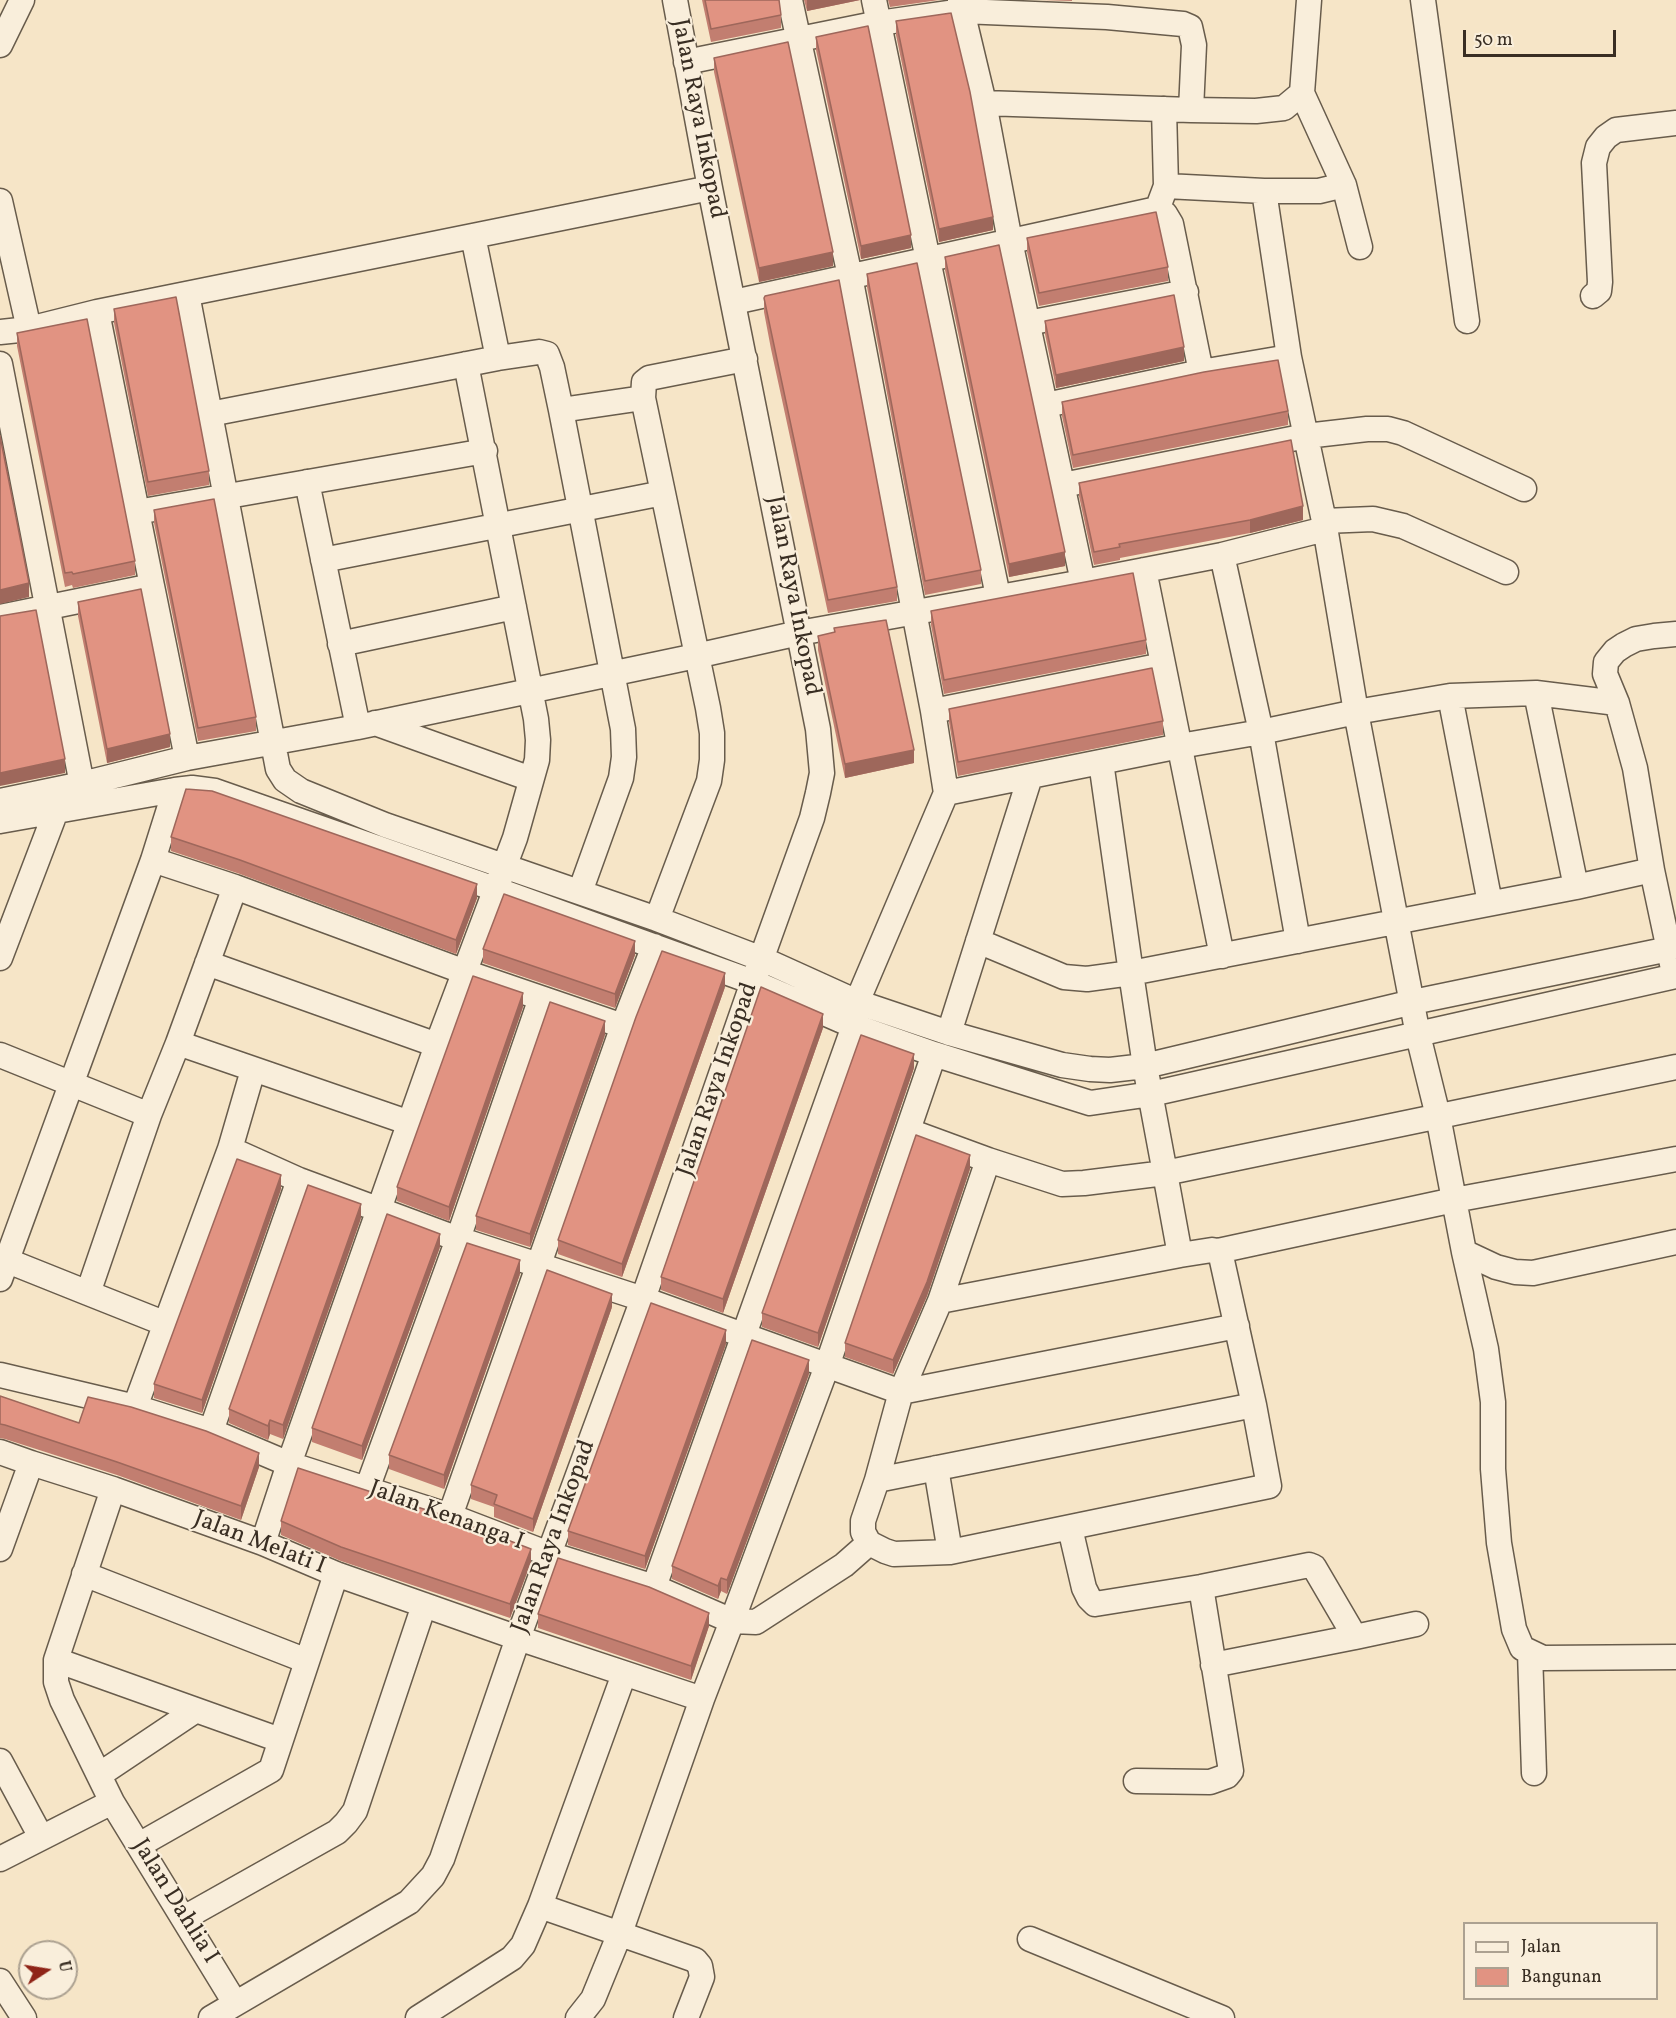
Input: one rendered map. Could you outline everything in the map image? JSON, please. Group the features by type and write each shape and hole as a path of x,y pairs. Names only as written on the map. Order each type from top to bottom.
{"street":[{"path":"0,45 22,0"},
{"name":"Jalan Raya Inkopad","path":"224,2013 409,1902 422,1890 442,1859 518,1638 643,1299 812,818 822,773 818,729 710,188 675,0"},
{"path":"790,0 850,276 933,711 946,794 857,1002"},
{"path":"874,0 998,596"},
{"path":"1309,0 1302,93 1344,185 1360,247"},
{"path":"1423,0 1467,321"},
{"path":"686,62 961,5 1106,8 1190,27 1194,45 1191,110"},
{"path":"961,5 984,103 1010,241 1083,582"},
{"path":"984,103 1164,110 1271,111 1284,108 1302,93"},
{"path":"1157,209 1166,186 1164,110"},
{"path":"1593,296 1599,291 1600,282 1594,163 1598,147 1616,130 1676,123"},
{"path":"1166,186 1264,191 1330,190 1344,185"},
{"path":"0,332 30,329 97,312 710,188"},
{"path":"1264,191 1289,357 1325,525 1356,712 1396,922 1418,1035 1438,1116 1464,1252 1480,1318 1493,1402 1495,1500 1504,1576 1514,1629 1522,1648 1543,1658 1676,1656"},
{"path":"0,201 30,329"},
{"path":"734,302 1157,209 1165,214 1171,224 1201,372"},
{"path":"473,236 498,358"},
{"path":"1028,323 1186,292"},
{"path":"187,294 224,498 278,769 285,780 301,791 384,825 657,919 762,959 857,1002 949,1033 1062,1065 1090,1070 1145,1066 1413,1002 1669,950"},
{"path":"97,312 187,758"},
{"path":"210,414 498,358 539,352 547,354 561,410 623,729 624,757 621,778 580,892"},
{"path":"1046,405 1201,372 1289,357"},
{"path":"657,919 709,781 712,733 643,398 644,382 649,378 745,359"},
{"path":"0,364 84,794"},
{"path":"263,1543 437,1045 515,838 537,759 536,719 466,364"},
{"path":"561,410 643,398"},
{"path":"1063,484 1306,436 1388,429 1420,440 1524,489"},
{"path":"137,512 484,451"},
{"path":"307,482 340,644 366,725"},
{"path":"323,561 663,493"},
{"path":"0,821 56,811 84,794 187,758 366,725 799,633 1222,555 1325,525 1373,519 1403,526 1506,572"},
{"path":"1222,555 1261,732 1298,941"},
{"path":"1144,570 1222,956"},
{"path":"0,617 152,586"},
{"path":"340,644 514,607"},
{"path":"0,801 192,788 215,791 753,982 854,1026 934,1054 1090,1103 1151,1094 1676,976 1652,870 1635,768 1617,703 1605,674 1606,662 1615,651 1636,639 1676,634"},
{"path":"933,711 1163,665"},
{"path":"946,794 1180,746 1450,696 1536,693 1617,703"},
{"path":"1536,693 1576,887"},
{"path":"1450,696 1490,903"},
{"path":"366,725 531,779"},
{"path":"1101,762 1145,1066 1180,1255"},
{"path":"949,1033 1030,777"},
{"path":"166,1324 88,1293 4,1270 153,860 175,790"},
{"path":"0,958 56,811"},
{"path":"153,860 235,887 465,972 623,1026"},
{"path":"978,941 1064,977 1087,979 1222,956 1652,870"},
{"path":"88,1293 149,1116 235,887"},
{"path":"450,1516 623,1026 654,946"},
{"path":"207,963 437,1045"},
{"path":"367,1489 458,1239 541,998"},
{"path":"654,1587 854,1026"},
{"path":"178,1043 410,1123"},
{"path":"578,2018 593,1999 620,1933 702,1699 827,1366 934,1054"},
{"path":"0,1055 149,1116"},
{"path":"909,1131 1062,1184 1084,1184 1166,1173 1676,1067"},
{"path":"135,1407 230,1149 253,1070"},
{"path":"230,1149 299,1180 458,1239 643,1299 901,1392 1237,1326"},
{"path":"940,1301 1180,1255 1218,1251 1454,1200 1676,1159"},
{"path":"988,1160 940,1301 901,1392 877,1480 863,1521 863,1532 869,1543 885,1551 894,1554 950,1552 1269,1486 1237,1326 1218,1251"},
{"path":"210,1431 299,1180"},
{"path":"1464,1252 1496,1266 1515,1272 1533,1274 1676,1242"},
{"name":"Jalan Kenanga I","path":"0,1375 135,1407 210,1431 289,1464 450,1516 549,1554 654,1587 732,1621"},
{"path":"877,1480 1254,1405"},
{"name":"Jalan Melati I","path":"0,1452 113,1489 263,1543 336,1574 424,1605 702,1699"},
{"path":"0,1549 31,1463"},
{"path":"936,1468 950,1552"},
{"path":"0,1859 112,1802 58,1690 55,1668 113,1489"},
{"path":"1070,1528 1084,1588 1095,1604 1201,1587 1309,1565 1314,1568 1355,1637"},
{"path":"732,1621 756,1622 844,1565 869,1543"},
{"path":"84,1574 307,1661"},
{"path":"140,1845 270,1770 336,1574"},
{"path":"1136,1781 1210,1782 1227,1776 1232,1771 1201,1587"},
{"path":"184,1918 338,1832 346,1823 355,1811 424,1605"},
{"path":"1213,1665 1416,1624"},
{"path":"1530,1652 1534,1773"},
{"path":"56,1660 280,1740"},
{"path":"418,2018 513,1958 524,1945 624,1674"},
{"path":"99,1775 196,1710"},
{"path":"0,1761 41,1837"},
{"name":"Jalan Dahlia I","path":"112,1802 184,1918 224,2013"},
{"path":"540,1906 695,1960 700,1966 702,1977 686,2018"},
{"path":"1030,1939 1222,2018"},
{"path":"0,1981 24,2018"}],"building":[{"path":"705,0 779,0 781,15 711,29"},
{"path":"951,13 970,92 993,217 939,229 896,21"},
{"path":"868,26 911,235 861,246 816,37"},
{"path":"788,42 833,252 759,268 714,58"},
{"path":"1156,212 1168,267 1039,293 1027,238"},
{"path":"999,245 1065,552 1009,564 945,257"},
{"path":"917,263 981,570 925,581 867,274"},
{"path":"839,280 897,587 828,600 764,298"},
{"path":"1174,295 1184,347 1056,375 1045,321"},
{"path":"176,297 209,471 148,482 114,309"},
{"path":"87,319 135,561 73,574 72,572 65,573 17,333"},
{"path":"1278,360 1288,411 1073,455 1062,402 1204,372"},
{"path":"0,436 29,583 0,590"},
{"path":"1291,440 1303,506 1250,520 1119,544 1120,547 1094,552 1079,483"},
{"path":"214,499 256,717 198,728 154,510"},
{"path":"1133,573 1146,640 944,680 931,611"},
{"path":"141,589 170,734 107,749 78,602"},
{"path":"36,610 65,759 0,773 0,616"},
{"path":"886,620 914,750 845,764 818,636 835,632 834,628"},
{"path":"1152,668 1163,721 958,762 949,709"},
{"path":"186,789 212,791 477,884 456,940 240,860 171,837"},
{"path":"504,894 635,941 615,994 483,949"},
{"path":"662,951 725,973 622,1264 558,1240 636,1017"},
{"path":"473,976 523,993 449,1207 397,1187"},
{"path":"761,987 823,1014 723,1299 661,1277"},
{"path":"550,1002 605,1021 530,1234 476,1216"},
{"path":"861,1035 914,1054 818,1333 762,1313"},
{"path":"916,1135 970,1155 927,1282 893,1360 845,1343"},
{"path":"237,1159 281,1175 202,1400 154,1384"},
{"path":"308,1185 361,1204 283,1425 270,1420 268,1426 229,1409"},
{"path":"387,1214 440,1234 362,1446 312,1428"},
{"path":"467,1243 520,1260 444,1475 389,1455"},
{"path":"547,1270 612,1294 533,1519 494,1504 497,1495 471,1485"},
{"path":"651,1303 726,1330 645,1556 568,1531"},
{"path":"752,1340 809,1360 727,1580 721,1578 718,1586 672,1566"},
{"path":"0,1396 79,1423 88,1397 131,1407 206,1431 259,1453 241,1506 0,1424"},
{"path":"298,1468 445,1516 531,1549 510,1604 341,1547 281,1521"},
{"path":"558,1558 649,1587 709,1613 691,1666 538,1614"}]}
